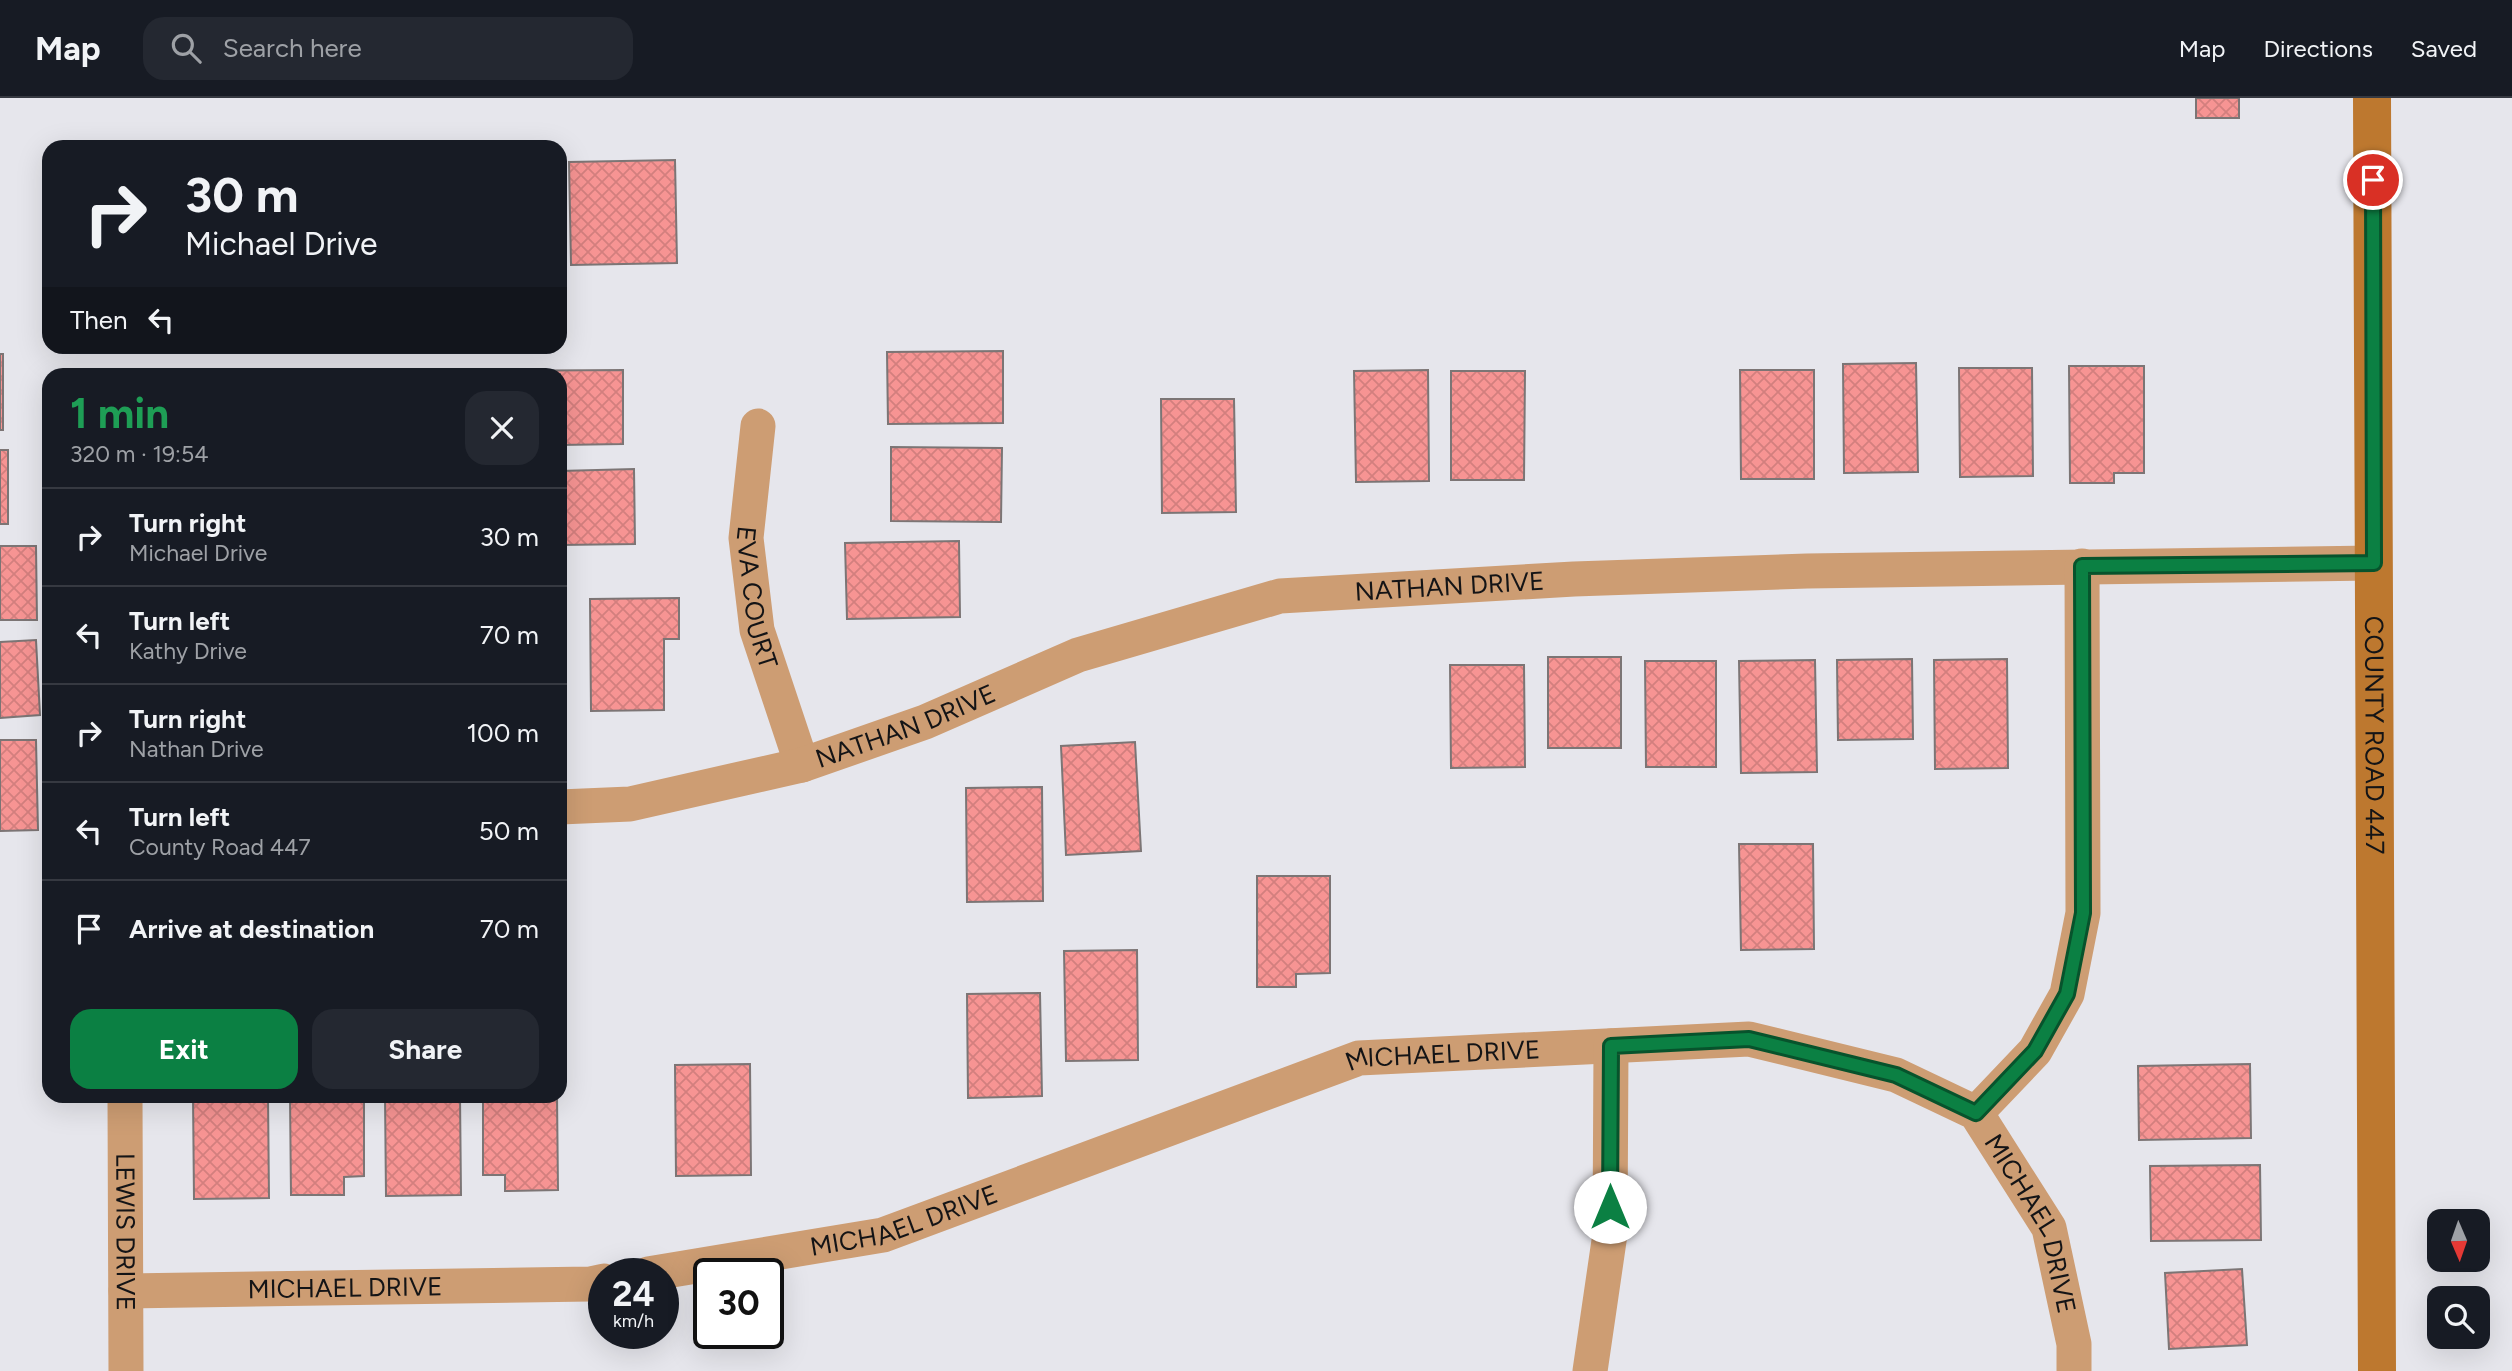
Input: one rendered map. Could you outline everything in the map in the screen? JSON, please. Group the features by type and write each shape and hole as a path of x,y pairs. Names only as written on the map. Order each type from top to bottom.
{"street":[{"name":"COUNTY ROAD 447","path":"2372,98 2378,1371"},
{"name":"EVA COURT","path":"758,426 746,538 757,630 802,765"},
{"name":"NATHAN DRIVE","path":"567,807 630,804 802,765 925,722 1078,655 1280,596 1601,578 1807,571 2374,563"},
{"path":"1976,1113 2035,1051 2067,994 2083,913 2082,566"},
{"name":"MICHAEL DRIVE","path":"679,1269 883,1235 1359,1058 1749,1039 1896,1075 1976,1113 2049,1227 2074,1344 2074,1371"},
{"path":"1590,1371 1610,1234 1611,1046"},
{"name":"LEWIS DRIVE","path":"125,1103 126,1371"},
{"name":"MICHAEL DRIVE","path":"126,1292 588,1284"}],"building":[{"path":"2196,98 2239,98 2239,118 2196,118"},
{"path":"675,160 677,263 571,265 569,162"},
{"path":"1003,351 1003,423 888,424 887,352"},
{"path":"0,354 3,354 3,430 0,430"},
{"path":"1916,363 1918,472 1844,473 1843,364"},
{"path":"2069,366 2144,366 2144,473 2114,473 2114,483 2070,483"},
{"path":"1959,368 2032,368 2033,476 1960,477"},
{"path":"567,370 623,370 623,444 567,445"},
{"path":"1428,370 1429,481 1356,482 1354,371"},
{"path":"1740,370 1814,370 1814,479 1741,479"},
{"path":"1451,371 1525,371 1524,480 1451,480"},
{"path":"1161,399 1234,399 1236,512 1162,513"},
{"path":"891,447 1002,448 1001,522 891,521"},
{"path":"0,450 8,450 8,524 0,524"},
{"path":"634,469 635,544 567,545 567,471"},
{"path":"959,541 960,617 847,619 845,543"},
{"path":"0,546 36,546 37,620 0,620"},
{"path":"679,598 679,639 664,639 664,710 591,711 590,599"},
{"path":"36,640 40,715 0,718 0,642"},
{"path":"1548,657 1621,657 1621,748 1548,748"},
{"path":"1912,659 1913,739 1838,740 1837,660"},
{"path":"2007,659 2008,768 1935,769 1934,660"},
{"path":"1815,660 1817,772 1741,773 1739,661"},
{"path":"1645,661 1716,661 1716,767 1646,767"},
{"path":"1450,665 1524,665 1525,767 1451,768"},
{"path":"0,740 36,740 38,830 0,831"},
{"path":"1135,742 1141,851 1066,855 1061,746"},
{"path":"1042,787 1043,901 967,902 966,788"},
{"path":"1739,844 1813,844 1814,949 1741,950"},
{"path":"1257,876 1330,876 1330,973 1296,974 1296,987 1257,987"},
{"path":"1137,950 1138,1060 1066,1061 1064,951"},
{"path":"1040,993 1042,1096 968,1098 967,994"},
{"path":"750,1064 751,1175 676,1176 675,1065"},
{"path":"2250,1064 2251,1138 2139,1140 2138,1066"},
{"path":"193,1103 268,1103 269,1198 194,1199"},
{"path":"290,1103 364,1103 364,1176 344,1177 344,1195 291,1195"},
{"path":"385,1103 460,1103 461,1195 386,1196"},
{"path":"483,1103 557,1103 558,1190 505,1191 505,1175 483,1175"},
{"path":"2260,1165 2261,1240 2151,1241 2150,1166"},
{"path":"2242,1269 2247,1345 2169,1349 2165,1273"}],"route":[{"path":"1610,1207 1611,1046 1749,1039 1896,1075 1976,1113 2035,1051 2067,994 2083,913 2082,566 2374,563 2373,180"}]}
